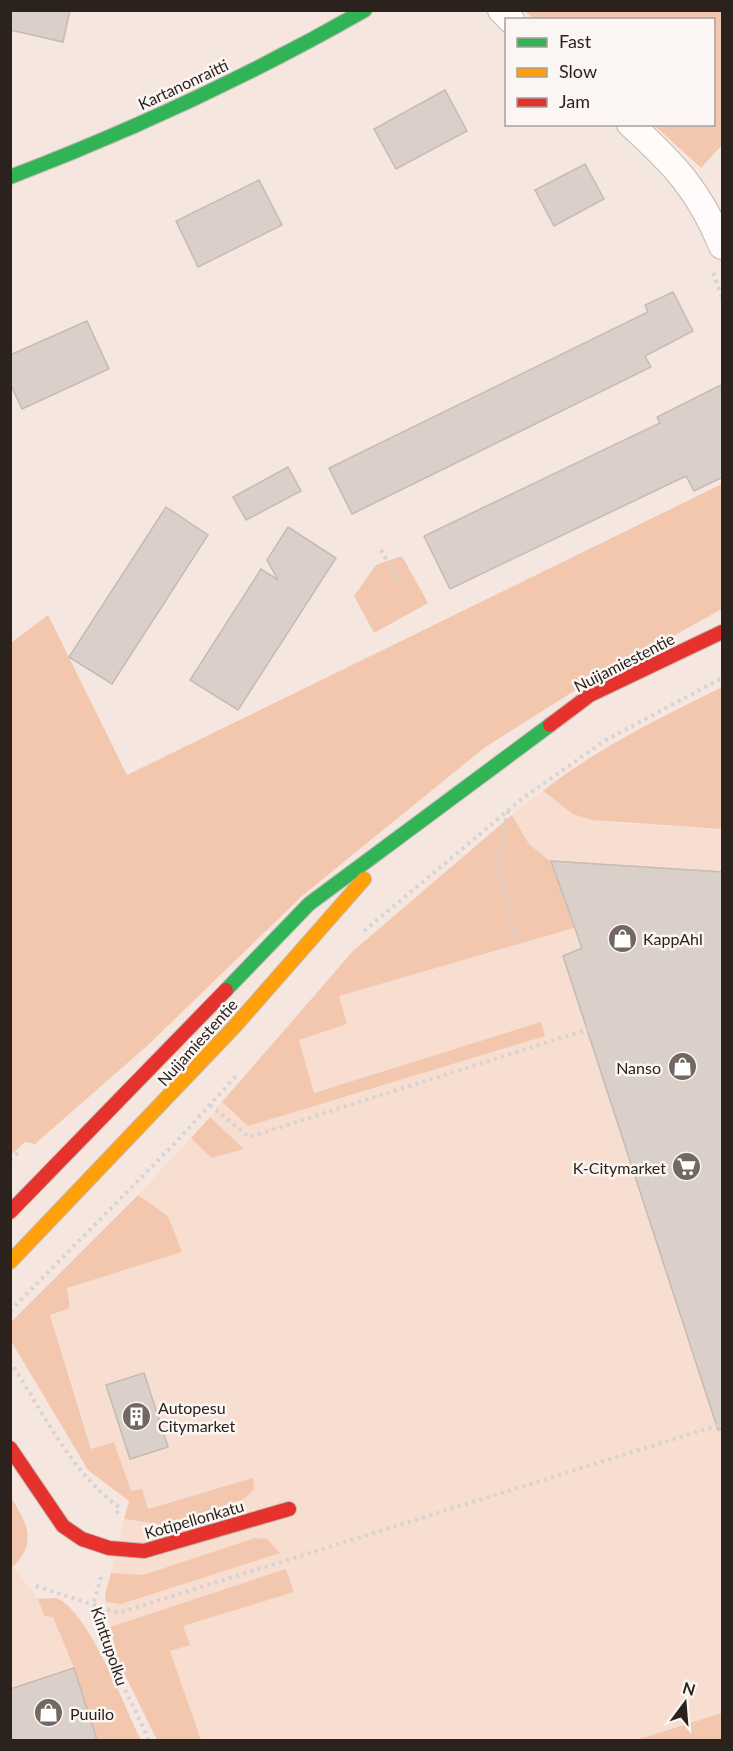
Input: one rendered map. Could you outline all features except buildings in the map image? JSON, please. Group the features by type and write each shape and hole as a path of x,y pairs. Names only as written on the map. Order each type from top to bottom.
{"main road":[{"name":"Kartanonraitti","path":"10,177 168,111 327,33 365,10"},
{"name":"Nuijamiestentie","path":"10,1212 309,904 590,695 723,632"},
{"name":"Nuijamiestentie","path":"10,1262 212,1051 327,924 400,836"},
{"name":"Kotipellonkatu","path":"10,1448 63,1526 82,1539 108,1548 144,1551 289,1509"}],"street":[{"path":"632,126 669,159 692,187 723,246"}],"path":[{"path":"381,550 400,583"},
{"path":"355,939 508,810 606,740 723,678"},
{"path":"508,810 498,856 506,902 519,944"},
{"path":"210,1105 249,1137 595,1027"},
{"path":"10,1311 242,1070"},
{"path":"10,1160 20,1151"},
{"name":"Kinttupolku","path":"10,1361 84,1475 100,1493 119,1507 93,1605 113,1664 149,1740"},
{"path":"36,1586 118,1613 723,1424"}],"shaded area":[{"path":"525,11 722,11 722,145 701,168 655,126 715,126 715,18 533,18"},
{"path":"722,484 722,609 574,691 484,748 302,896 148,1045 35,1144 25,1142 11,1155 11,643 48,615 127,775"},
{"path":"402,556 428,603 374,633 354,596 376,565"},
{"path":"722,687 722,829 592,820 573,814 543,791 607,747"},
{"path":"543,791 573,814 619,823 722,829 722,1713 636,1740 201,1740 170,1651 183,1626 293,1592 287,1570 110,1627 106,1602 121,1604 255,1538 143,1575 126,1576 111,1573 124,1519 165,1525 244,1499 253,1479 148,1510 131,1492 114,1443 92,1449 50,1314 70,1307 67,1288 181,1252 168,1216 138,1195 191,1138 211,1158 243,1148 210,1117 222,1102 248,1126 317,1105 541,1023 314,1093 299,1040 347,1024 338,996 574,928 551,862 529,844 512,815"},
{"path":"512,815 529,844 551,862 574,928 339,996 347,1024 299,1040 314,1093 541,1022 545,1036 248,1126 222,1102 353,951"},
{"path":"210,1117 244,1149 211,1158 191,1138"},
{"path":"138,1195 168,1216 182,1252 67,1288 70,1308 50,1315 91,1449 114,1442 131,1491 142,1489 148,1509 253,1478 254,1489 244,1499 165,1525 124,1519 129,1501 88,1470 11,1341 11,1322"},
{"path":"10,1496 25,1524 28,1541 21,1558 13,1567 10,1562"},
{"path":"255,1538 267,1539 280,1553 121,1604 106,1602 105,1594 111,1573 143,1575"},
{"path":"10,1562 38,1599 44,1616 53,1617 74,1668 97,1740 11,1740"},
{"path":"286,1569 294,1592 183,1626 190,1645 170,1651 201,1740 157,1740 119,1663 110,1627"},
{"path":"56,1598 68,1606 81,1620 93,1639 141,1740 97,1740 74,1668 53,1617 44,1616 38,1599"},
{"path":"722,1713 722,1740 636,1740"}],"traffic: fast":[{"path":"10,177 191,100 279,57 365,10"},
{"path":"226,990 309,904 550,725"}],"traffic: slow":[{"path":"10,1262 235,1026 364,879"}],"traffic: jam":[{"path":"550,725 590,695 722,632"},
{"path":"10,1212 226,990"},
{"path":"10,1448 63,1526 82,1539 109,1548 144,1551 289,1509"}],"place":[{"name":"KappAhl","path":"622,938"},
{"name":"Nanso","path":"682,1067"},
{"name":"K-Citymarket","path":"687,1167"},
{"name":"Autopesu Citymarket","path":"137,1416"},
{"name":"Puuilo","path":"49,1713"}]}
